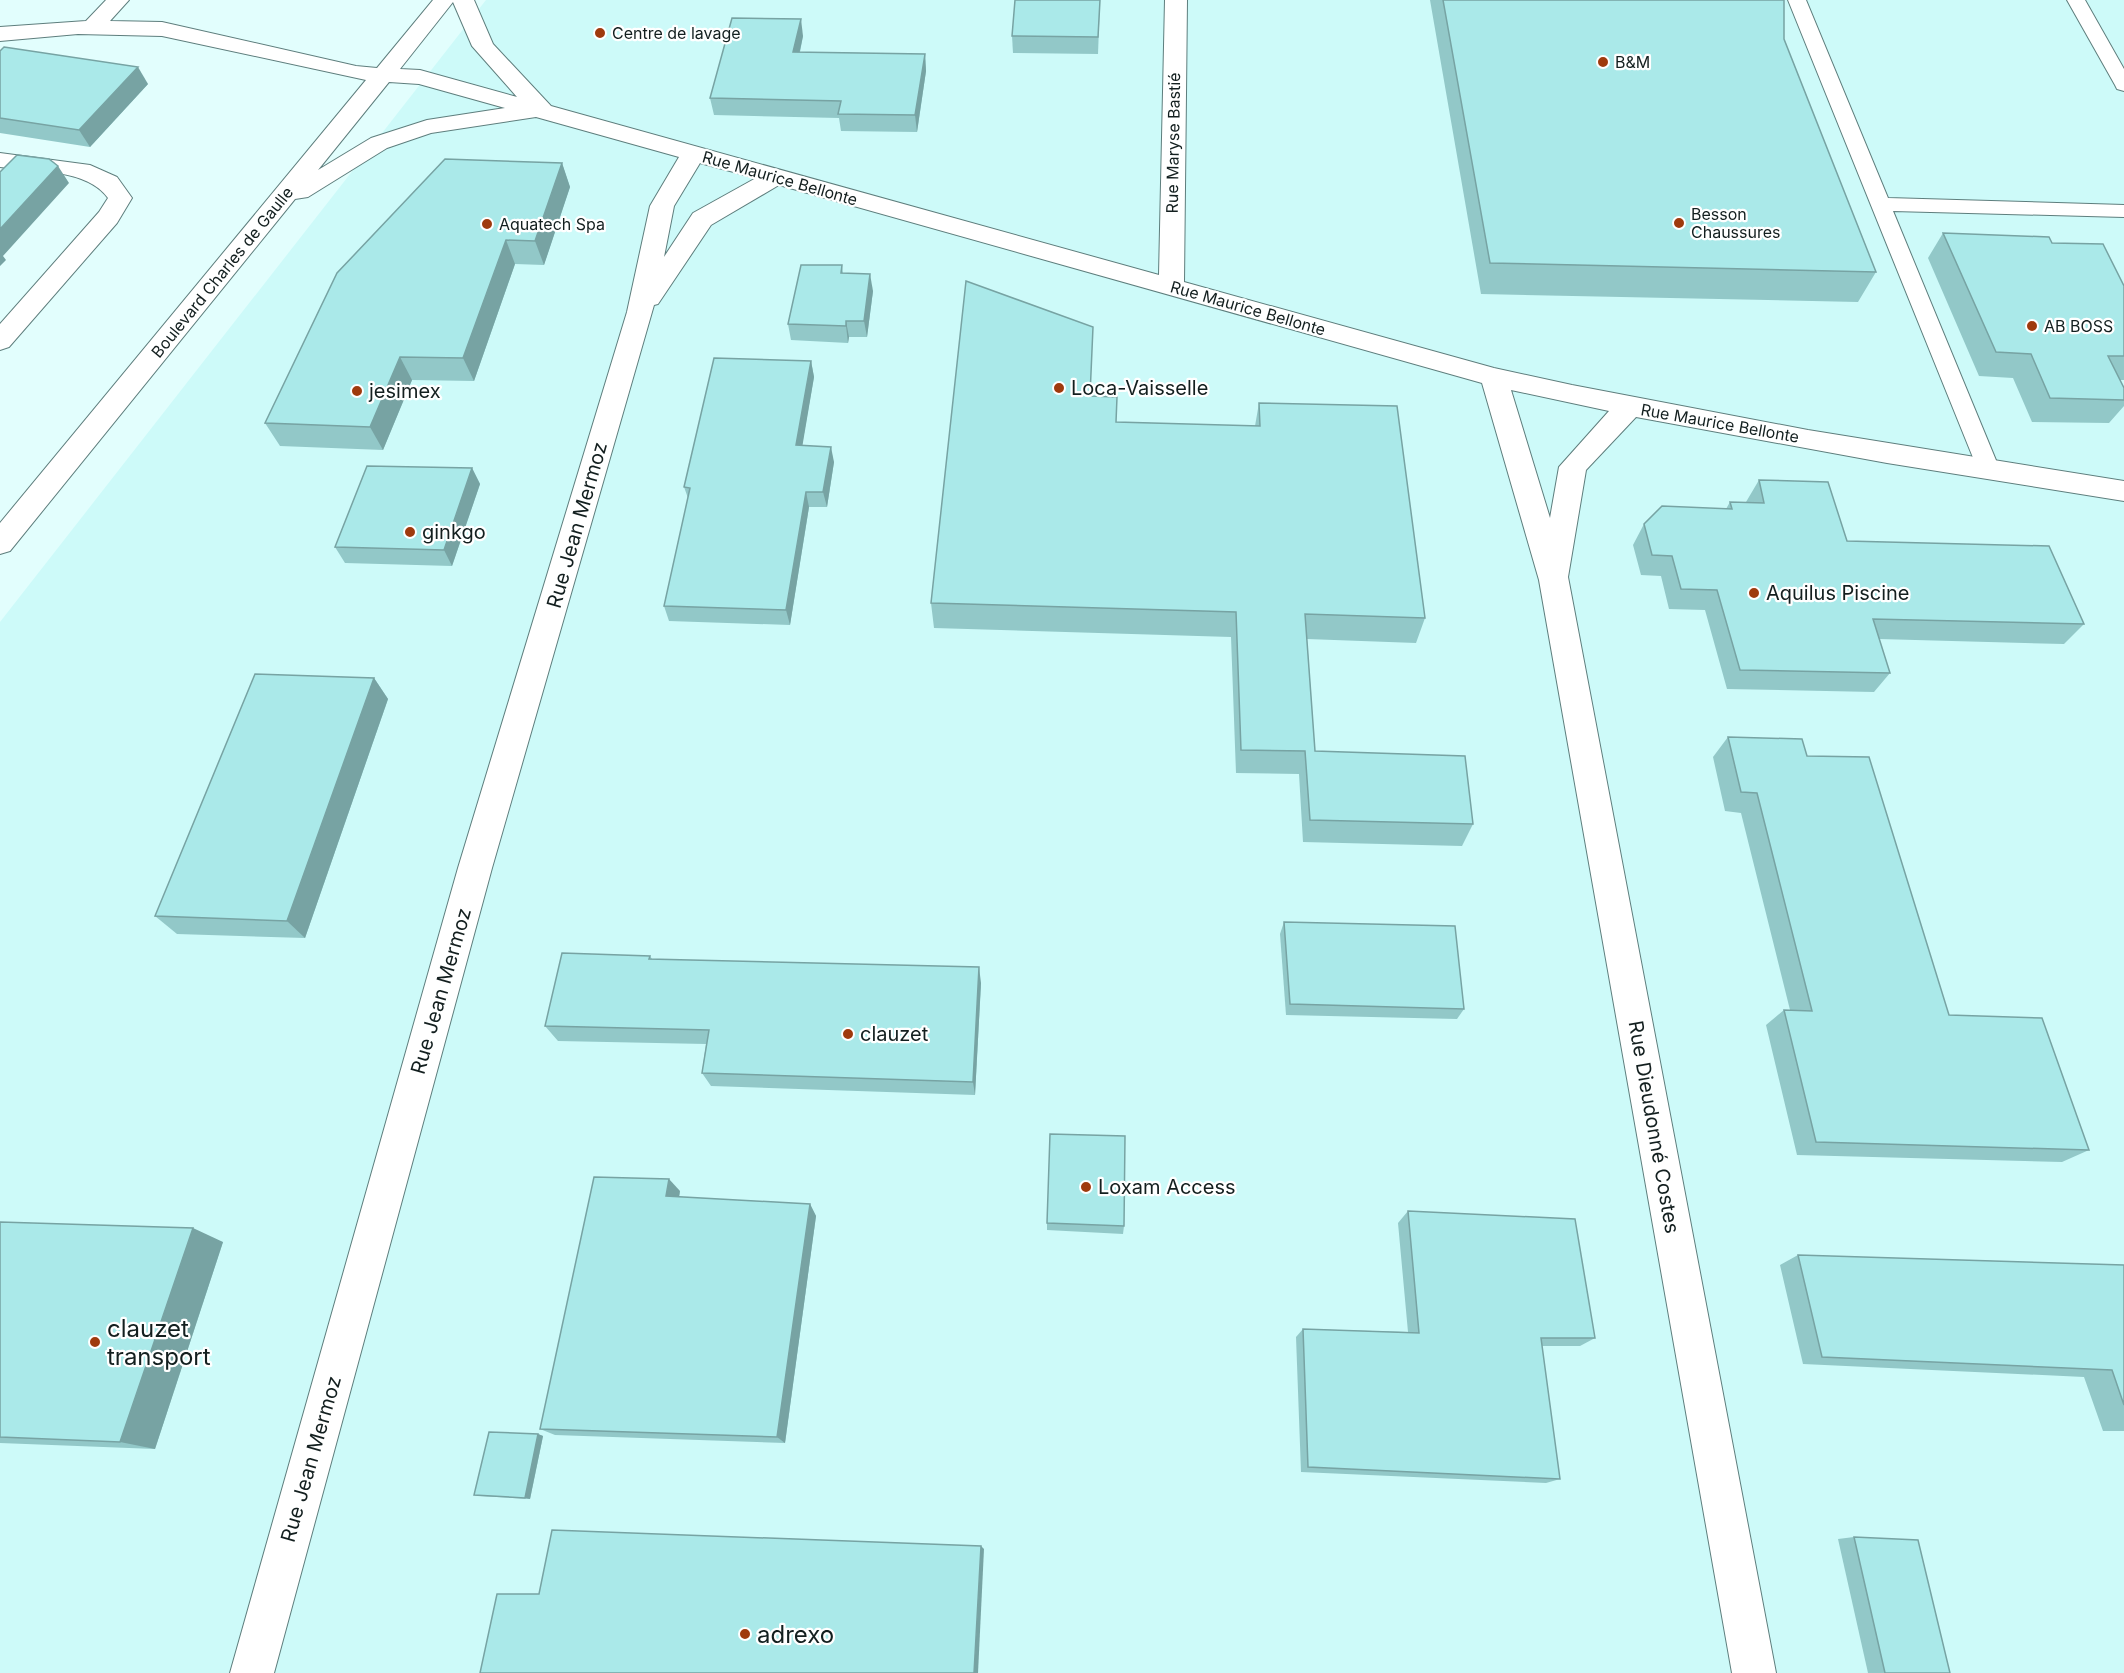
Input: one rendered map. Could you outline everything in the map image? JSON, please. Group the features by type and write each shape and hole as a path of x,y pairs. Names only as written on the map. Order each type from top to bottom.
{"street":[{"path":"92,27 118,0"},
{"name":"Boulevard Charles de Gaulle","path":"0,543 444,0"},
{"path":"463,0 483,46 540,109"},
{"name":"Rue Maryse Bastié","path":"1171,287 1176,0"},
{"name":"Rue Maurice Bellonte","path":"0,34 92,27 162,29 356,73 420,76 1494,377 1629,407 1989,470 2124,491"},
{"path":"277,205 379,143 427,127 540,109"},
{"name":"Rue Jean Mermoz","path":"252,1673 475,868 640,312 662,206 693,154"},
{"path":"0,160 82,170 109,182 120,198 108,218 0,341"},
{"name":"Rue Jean Mermoz","path":"640,312 702,219 776,177"},
{"name":"Rue Dieudonné Costes","path":"1494,377 1554,580 1754,1673"},
{"name":"Rue Dieudonné Costes","path":"1554,580 1573,467 1629,407"}],"lane":[{"path":"1797,0 1989,470"},
{"path":"2076,0 2124,85"},
{"path":"1881,204 2124,211"}],"shaded area":[{"path":"486,0 2124,0 2124,1673 0,1673 0,622"}],"building":[{"path":"1015,0 1100,0 1098,37 1012,36"},
{"path":"1443,0 1784,0 1784,39 1876,272 1490,263"},
{"path":"732,18 801,19 793,52 925,54 915,115 838,114 841,101 710,98"},
{"path":"4,47 138,67 79,130 0,118 0,51"},
{"path":"17,155 49,159 58,166 0,229 0,172"},
{"path":"445,159 562,163 535,241 506,240 463,358 400,357 370,427 265,423 337,273"},
{"name":"AB BOSS","path":"1943,233 2049,237 2052,243 2103,244 2124,286 2124,356 2108,356 2124,388 2124,400 2050,398 2031,354 1996,352"},
{"path":"801,265 842,265 841,273 870,274 864,321 846,321 846,326 788,324"},
{"path":"966,281 1093,327 1090,396 1117,397 1116,422 1260,426 1259,403 1397,406 1425,618 1305,614 1315,751 1465,756 1473,824 1310,820 1305,751 1241,750 1236,612 931,603"},
{"path":"714,358 811,361 796,445 831,447 823,492 806,492 786,610 664,606 690,488 684,487"},
{"name":"ginkgo","path":"367,466 472,468 444,550 335,547"},
{"path":"1759,480 1828,482 1847,541 2049,546 2084,624 1873,619 1890,673 1740,670 1717,590 1681,589 1672,556 1652,555 1644,524 1662,506 1732,509 1730,502 1764,503"},
{"path":"255,674 374,678 287,921 155,916"},
{"path":"1728,737 1802,739 1807,756 1869,757 1949,1015 2042,1018 2089,1150 1816,1142 1784,1010 1812,1011 1757,793 1741,792"},
{"path":"1284,922 1455,926 1464,1009 1290,1004"},
{"name":"clauzet","path":"562,953 650,956 649,959 979,967 973,1082 702,1073 709,1030 545,1026"},
{"name":"Loxam Access","path":"1050,1134 1125,1136 1124,1226 1047,1223"},
{"path":"594,1177 669,1179 666,1196 810,1204 777,1437 540,1429"},
{"path":"1408,1211 1575,1219 1595,1338 1541,1338 1560,1479 1308,1467 1303,1329 1419,1333"},
{"name":"clauzet transport","path":"0,1222 193,1228 120,1442 0,1437"},
{"path":"1798,1255 2124,1265 2124,1405 2112,1370 1822,1357"},
{"path":"489,1432 538,1434 525,1498 474,1495"},
{"name":"adrexo","path":"552,1530 981,1546 974,1673 480,1673 497,1594 539,1594"},
{"path":"1854,1537 1918,1540 1950,1673 1885,1673"}],"place":[{"name":"Centre de lavage","path":"600,33"},
{"name":"B&M","path":"1603,62"},
{"name":"Besson Chaussures","path":"1679,223"},
{"name":"Aquatech Spa","path":"487,224"},
{"name":"AB BOSS","path":"2032,326"},
{"name":"Loca-Vaisselle","path":"1059,388"},
{"name":"jesimex","path":"357,391"},
{"name":"ginkgo","path":"410,532"},
{"name":"Aquilus Piscine","path":"1754,593"},
{"name":"clauzet","path":"848,1034"},
{"name":"Loxam Access","path":"1086,1187"},
{"name":"clauzet transport","path":"95,1342"},
{"name":"adrexo","path":"745,1634"}]}
